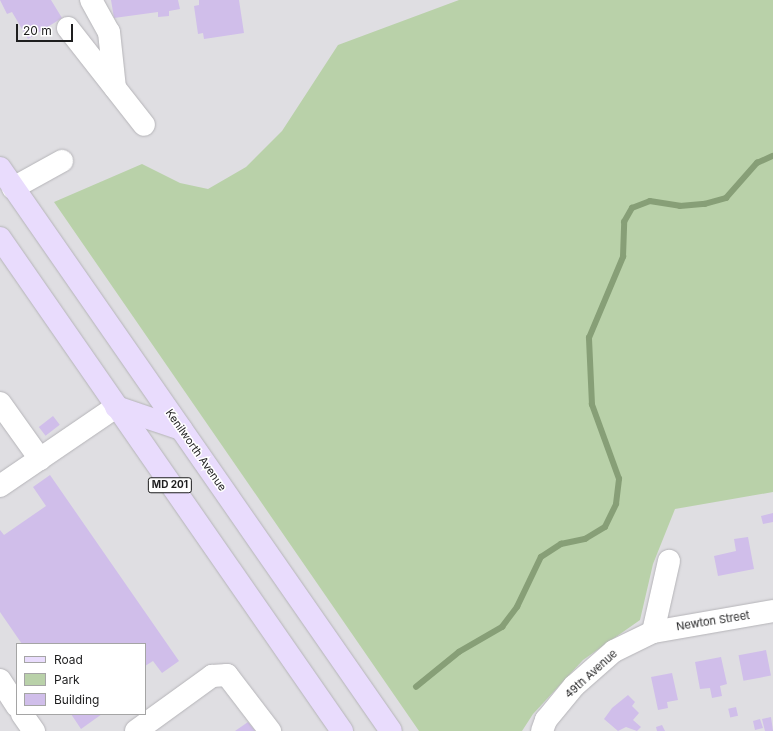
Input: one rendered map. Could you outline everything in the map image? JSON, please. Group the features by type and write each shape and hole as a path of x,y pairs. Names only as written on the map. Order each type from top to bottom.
{"main road":[{"name":"Kenilworth Avenue","path":"0,168 7,192 181,429 391,731"},
{"name":"MD 201","path":"0,238 342,731"},
{"path":"116,406 181,429"}],"street":[{"path":"91,0 109,32 115,88"},
{"path":"68,28 144,125"},
{"path":"7,192 62,161"},
{"path":"0,403 7,427 40,459"},
{"path":"0,486 116,406"},
{"path":"653,632 669,561"},
{"name":"Newton Street","path":"653,632 773,611"},
{"name":"49th Avenue","path":"542,731 546,720 574,686 614,651 653,632"},
{"path":"136,731 212,676 227,675 270,731"},
{"path":"0,680 16,704"},
{"path":"23,715 34,731"}],"green space":[{"path":"459,0 773,0 773,492 675,509 653,564 640,620 583,660 533,714 522,731 419,731 54,202 142,164 180,183 208,189 246,167 282,131 338,45"}],"building":[{"path":"0,0 51,0 62,18 28,39 12,12 7,14"},
{"path":"111,0 178,0 180,9 169,11 169,16 158,17 158,12 114,18"},
{"path":"199,0 239,0 244,33 204,39 203,33 198,34 194,6 199,5"},
{"path":"53,416 60,425 46,436 39,427"},
{"path":"50,475 179,661 162,673 153,661 146,665 146,643 21,643 0,612 0,530 4,535 46,506 33,487"},
{"path":"773,513 773,522 763,524 761,516"},
{"path":"748,537 754,569 718,576 714,556 736,551 734,539"},
{"path":"766,650 771,676 743,681 739,655"},
{"path":"721,657 727,684 720,686 722,696 712,698 710,688 700,689 695,662"},
{"path":"672,673 678,700 667,702 668,708 658,710 651,677"},
{"path":"628,695 635,702 632,706 639,713 633,720 641,727 637,731 626,727 618,731 604,719 612,708"},
{"path":"736,707 738,716 730,718 728,709"},
{"path":"72,715 101,715 81,729"},
{"path":"771,717 773,731 765,731 762,719"},
{"path":"760,719 763,728 755,730 753,721"},
{"path":"248,722 255,731 235,731"},
{"path":"662,725 665,731 657,731 656,727"}],"waterway":[{"path":"416,687 459,652 502,627 517,607 541,557 561,544 585,539 605,527 616,504 619,479 592,405 589,338 623,257 624,222 632,208 650,201 680,206 705,204 726,198 757,163 773,156"}]}
